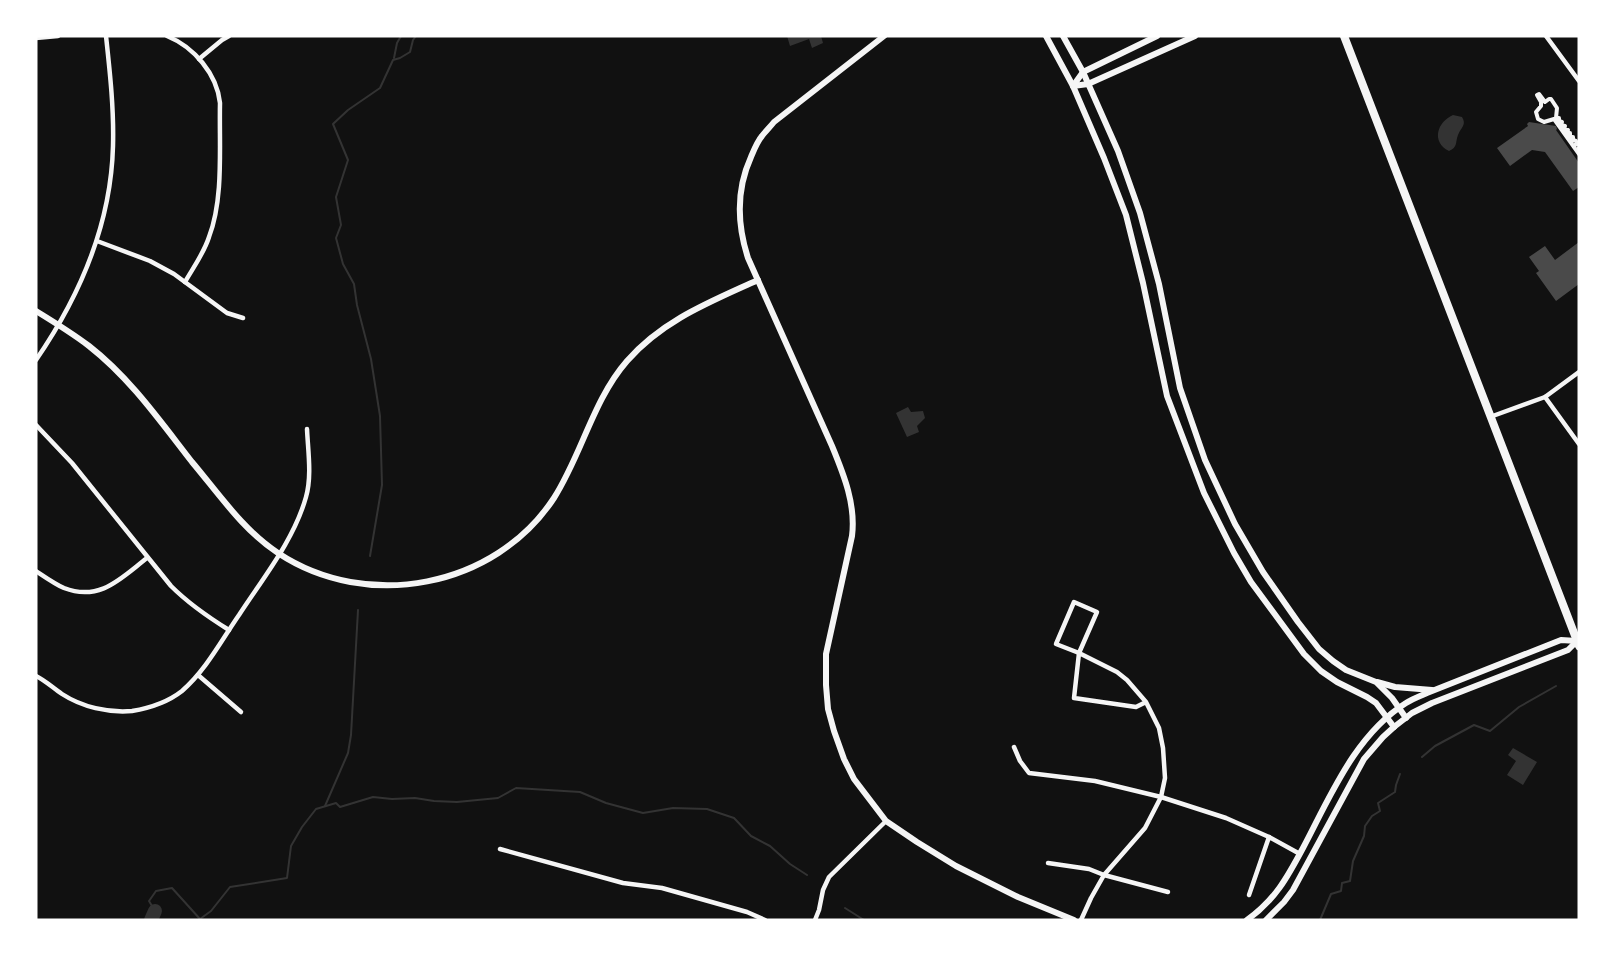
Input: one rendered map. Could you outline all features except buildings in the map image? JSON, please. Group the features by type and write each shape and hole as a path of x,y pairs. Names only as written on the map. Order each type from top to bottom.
{"main road":[{"path":"1344,36 1578,643"}],"street":[{"path":"36,38 58,36"},
{"path":"36,360 79,288 103,222 113,147 112,102 106,36"},
{"path":"167,36 182,44 199,59 210,75 219,95 219,190 216,214 209,239 185,282"},
{"path":"199,59 229,36"},
{"path":"884,36 774,122 761,137 746,169 739,206 740,225 747,258 832,446 852,503 854,524 852,536 826,654 828,709 844,759 854,780 886,821 956,866 1018,897 1074,920"},
{"path":"1046,36 1073,86 1126,215 1167,396 1204,494 1251,582 1291,638 1321,671 1376,703 1394,727"},
{"path":"1063,36 1083,72 1118,151 1142,221 1159,284 1180,388 1209,469 1235,524 1263,572 1307,635 1334,662 1346,670 1376,682 1395,687 1432,690"},
{"path":"1073,86 1083,72 1156,36"},
{"path":"1073,86 1088,84 1195,36"},
{"path":"1546,36 1579,81"},
{"path":"1579,148 1573,137 1570,137 1570,133 1567,133 1568,130 1564,129 1565,126 1561,125 1562,122 1559,122 1559,118 1556,118 1557,108 1551,99 1545,102 1539,94 1537,95 1541,102 1536,112 1538,119 1544,122 1554,119 1579,154"},
{"path":"97,242 150,261 174,274 227,314 243,318"},
{"path":"36,311 90,347 119,373 240,522 262,542 300,566 323,576 365,584 407,585 433,581 460,572 494,555 523,534 554,498 570,470 603,396 615,376 637,350 666,325 681,316 758,280"},
{"path":"1490,417 1545,397 1579,372"},
{"path":"1545,397 1579,444"},
{"path":"36,425 72,463 147,558 184,599 229,630"},
{"path":"36,676 64,695 88,706 116,711 132,711 150,707 166,701 181,691 204,668 279,554 297,521 306,495 309,473 307,429"},
{"path":"36,571 63,588 81,593 93,593 116,582 147,558"},
{"path":"1082,920 1104,875 1145,828 1161,797 1165,778 1159,728 1146,702 1117,672 1079,653 1056,644 1074,602 1097,612 1079,653 1074,698 1136,706 1146,702"},
{"path":"1247,920 1284,884 1355,753 1387,718 1405,703 1432,690 1561,640 1578,643"},
{"path":"1266,920 1293,890 1364,759 1394,727 1412,713 1432,703 1568,650 1578,643"},
{"path":"198,675 241,712"},
{"path":"1376,682 1392,698 1406,718"},
{"path":"1014,747 1029,773 1095,781 1161,797 1226,818 1300,854"},
{"path":"815,920 829,877 886,821"},
{"path":"1249,895 1269,837"},
{"path":"500,849 623,883 662,888 747,912 765,920"},
{"path":"1048,863 1089,869 1168,892"}],"shaded area":[{"path":"787,36 821,36 823,43 812,48 809,39 790,46"},
{"path":"1453,115 1462,117 1464,124 1455,146 1449,151 1440,143 1438,132 1443,122"},
{"path":"908,407 911,412 923,411 925,418 917,426 919,432 907,437 896,413"},
{"path":"1513,748 1537,762 1523,785 1507,775 1516,761 1508,755"}],"waterway":[{"path":"394,58 401,36"},
{"path":"370,556 382,485 380,416 371,359 354,284 343,264 336,238 341,225 336,197 348,160 333,124 348,110 380,88 393,60 410,52 416,36"},
{"path":"325,806 348,753 358,610"},
{"path":"1422,757 1435,746 1474,725 1490,731 1519,707 1556,686"},
{"path":"1320,920 1331,894 1341,891 1342,883 1350,881 1353,861 1364,836 1365,826 1372,816 1380,811 1378,803 1395,792 1400,774"},
{"path":"155,911 149,901 156,891 172,888 200,919 211,911 230,887 287,878 291,846 316,809 336,803 340,807 373,797 457,802 498,798 516,788 580,792 606,803 643,813 673,808 707,809 734,818 751,836 770,846 790,864 807,875"},
{"path":"845,908 864,920"},
{"path":"151,920 155,911"}]}
